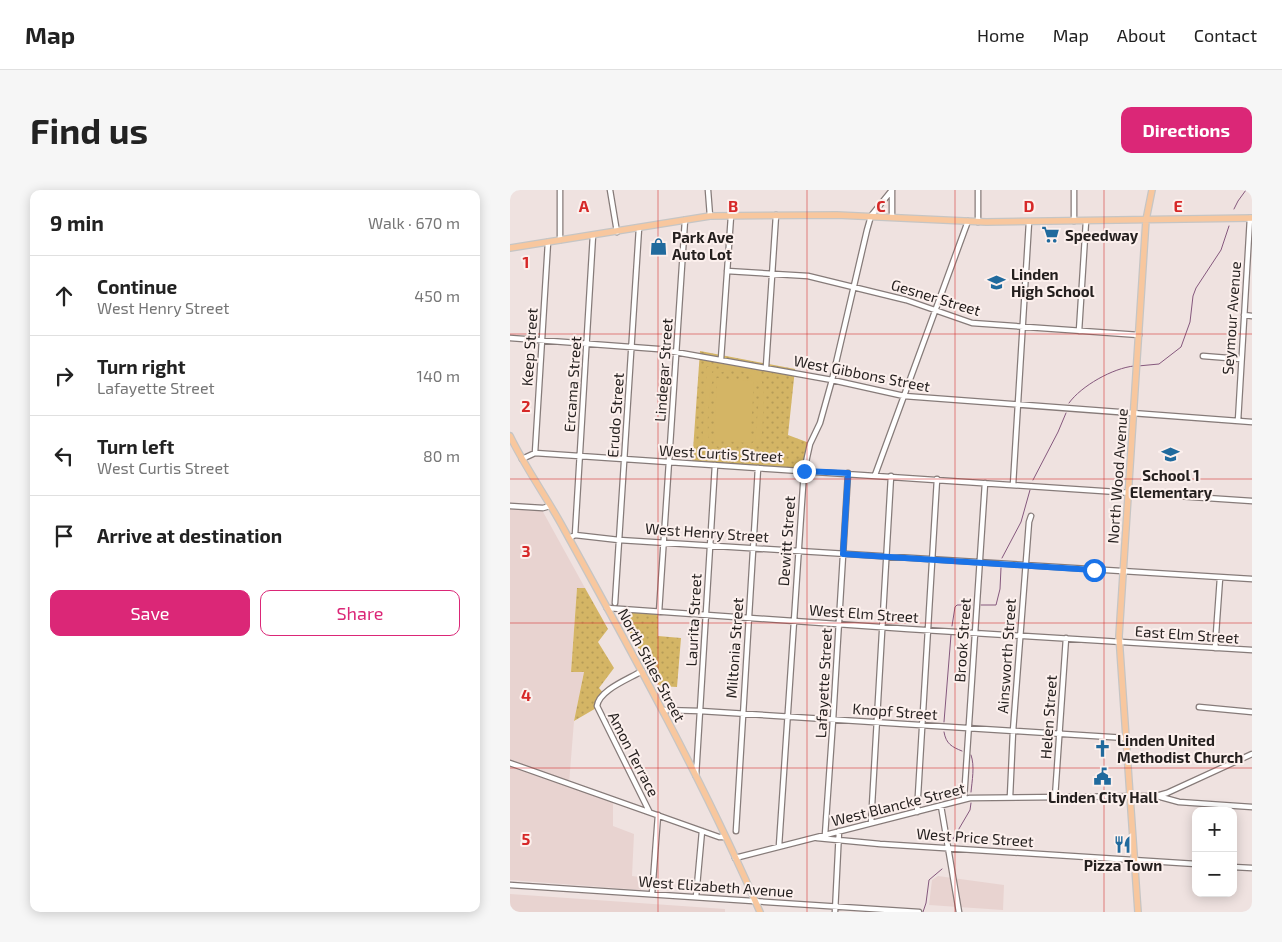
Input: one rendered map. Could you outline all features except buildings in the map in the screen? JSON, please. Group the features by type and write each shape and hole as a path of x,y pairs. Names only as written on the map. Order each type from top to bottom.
{"main road":[{"name":"North Wood Avenue","path":"1138,912 1120,642 1146,220 1152,190"},
{"path":"510,248 710,216 837,214 978,222 1251,218"},
{"name":"North Stiles Street","path":"510,436 550,506 572,536 607,608 663,710 760,912"}],"street":[{"path":"560,190 560,240"},
{"path":"610,190 617,232"},
{"path":"708,190 710,216"},
{"path":"978,190 978,222"},
{"path":"1074,190 1074,221"},
{"path":"871,216 892,191"},
{"path":"892,191 892,217"},
{"path":"766,367 776,215"},
{"path":"720,359 731,216"},
{"name":"Dewitt Street","path":"779,846 804,471 810,444 820,424 832,380 871,216"},
{"name":"Seymour Avenue","path":"1238,421 1251,218"},
{"name":"Lindegar Street","path":"659,612 685,220"},
{"path":"875,475 968,221"},
{"path":"1079,331 1086,221"},
{"path":"1013,485 1028,222"},
{"name":"Erudo Street","path":"615,603 639,228"},
{"name":"Ercama Street","path":"572,536 580,456 593,235"},
{"name":"Keep Street","path":"535,453 548,242"},
{"name":"Gesner Street","path":"727,271 808,276 892,296 972,323 1139,335"},
{"path":"1244,315 1252,316"},
{"name":"West Gibbons Street","path":"510,338 676,352 766,367 904,396 1252,422"},
{"path":"1203,356 1241,360"},
{"name":"West Curtis Street","path":"522,459 535,453 1252,501"},
{"name":"Laurita Street","path":"696,777 714,465"},
{"name":"Miltonia Street","path":"736,831 758,468"},
{"name":"Lafayette Street","path":"825,835 834,720 848,473"},
{"path":"871,823 891,476"},
{"path":"917,812 938,479"},
{"name":"Brook Street","path":"964,799 985,483"},
{"path":"510,506 543,508 550,506"},
{"name":"Ainsworth Street","path":"1010,797 1020,636 1031,516"},
{"name":"West Henry Street","path":"572,536 1252,579"},
{"path":"1216,648 1220,578"},
{"name":"West Elm Street","path":"607,608 1120,642"},
{"name":"Helen Street","path":"1055,797 1066,638"},
{"name":"East Elm Street","path":"1120,642 1252,650"},
{"name":"Amon Terrace","path":"642,672 606,692 601,696 597,706 649,812"},
{"path":"1199,707 1252,712"},
{"name":"Knopf Street","path":"663,710 1126,738"},
{"path":"1156,796 1176,789 1252,754"},
{"path":"510,763 719,837 725,837"},
{"path":"1176,789 1174,795 1179,802"},
{"path":"1156,796 1179,802 1252,807"},
{"name":"West Blancke Street","path":"735,858 964,799 1156,796"},
{"path":"941,806 958,912"},
{"path":"652,894 658,815"},
{"path":"696,897 702,831"},
{"path":"835,909 839,831"},
{"name":"West Price Street","path":"814,838 1192,864"},
{"path":"1237,867 1252,868"},
{"name":"West Elizabeth Avenue","path":"510,885 696,897 835,909 919,912"}],"shaded area":[{"path":"700,351 795,369 788,435 812,444 804,473 692,464"},
{"path":"734,365 745,367 759,376 762,382 764,398 761,437 754,449 741,455 734,456 719,453 707,445 707,448 702,448 707,367 712,367 712,373 722,367","holes":["736,370 745,372 753,377 760,389 755,440 745,448 732,451 718,448 709,439 708,408 714,378 724,371"]},
{"path":"717,378 754,381 750,443 714,440"},
{"path":"510,508 542,510 585,588 577,588 571,671 584,671 574,721 569,784 613,801 613,826 634,834 632,876 640,877 641,890 510,880"},
{"path":"577,588 585,588 608,629 598,642 614,668 599,688 605,695 598,707 574,721 584,672 571,672"},
{"path":"618,611 658,613 658,636 681,638 677,687 659,686"},
{"path":"938,876 1004,885 1003,910 929,905 932,880"},
{"path":"510,894 725,909 725,912 510,912"}],"waterway":[{"path":"1234,209 1246,190"},
{"path":"1138,366 1159,364 1181,347 1190,322 1193,296 1196,288 1221,250 1229,226"},
{"path":"1069,403 1089,384 1107,374 1134,366"},
{"path":"1033,480 1066,413"},
{"path":"1002,558 1021,522 1030,490"},
{"path":"981,605 996,605 1000,589 1001,568"},
{"path":"952,626 955,607 957,605 972,605"},
{"path":"944,722 951,635"},
{"path":"944,732 950,744 962,751"},
{"path":"971,755 973,769 971,792"},
{"path":"953,839 970,810 971,803"},
{"path":"923,912 929,880 942,869"}],"place":[{"name":"Speedway","path":"1051,235"},
{"name":"Park Ave Auto Lot","path":"658,246"},
{"name":"Linden High School","path":"997,283"},
{"name":"School 1 Elementary","path":"1171,454"},
{"name":"Linden United Methodist Church","path":"1103,749"},
{"name":"Linden City Hall","path":"1103,776"},
{"name":"Pizza Town","path":"1123,844"}],"route":[{"path":"804,471 848,473 843,554 1094,570"}]}
